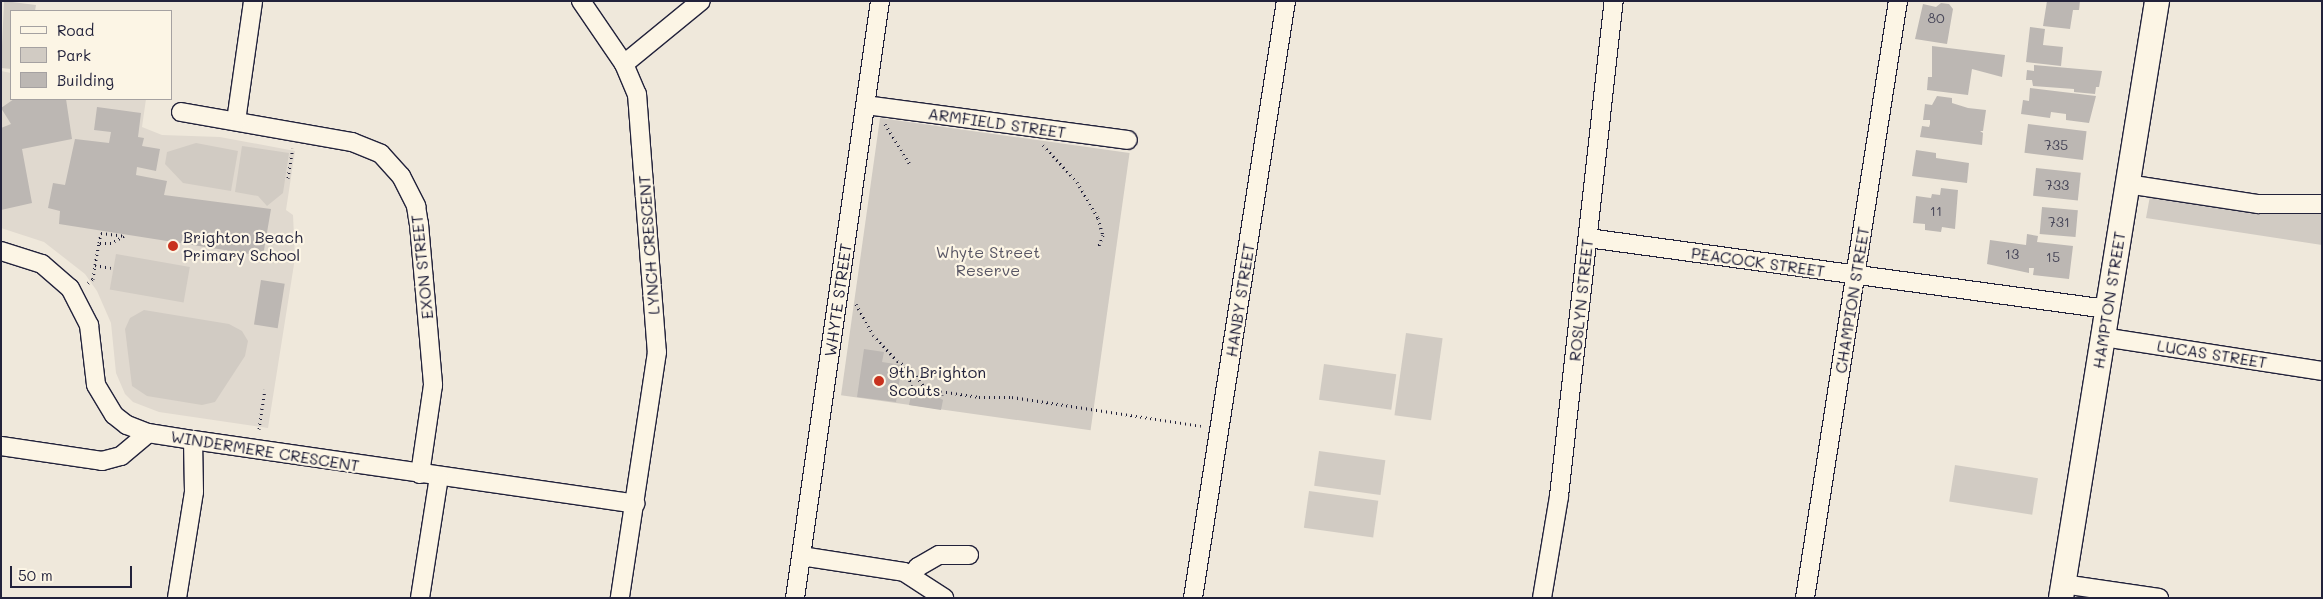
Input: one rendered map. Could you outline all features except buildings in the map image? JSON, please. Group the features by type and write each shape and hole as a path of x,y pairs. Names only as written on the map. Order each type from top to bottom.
{"main road":[{"name":"HAMPTON STREET","path":"2062,591 2157,1"}],"street":[{"path":"236,122 253,1"},
{"name":"LYNCH CRESCENT","path":"581,1 633,79 640,111 657,360 620,598"},
{"path":"624,64 701,1"},
{"name":"WHYTE STREET","path":"795,598 880,1"},
{"name":"HANBY STREET","path":"1193,598 1286,1"},
{"name":"ROSLYN STREET","path":"1542,598 1558,496 1614,1"},
{"name":"CHAMPION STREET","path":"1805,598 1898,1"},
{"name":"ARMFIELD STREET","path":"866,105 1128,140"},
{"name":"EXON STREET","path":"181,112 335,138 369,148 392,164 410,191 419,224 433,385 420,474"},
{"path":"2127,184 2258,204 2322,204"},
{"name":"PEACOCK STREET","path":"1588,238 2107,310"},
{"name":"WINDERMERE CRESCENT","path":"1,251 42,264 70,288 89,325 96,385 105,403 127,425 148,433 193,440 635,504"},
{"name":"LUCAS STREET","path":"2103,338 2322,370"},
{"path":"1,446 102,461 120,456 148,433"},
{"path":"177,598 194,486 193,440"},
{"path":"420,598 439,477"},
{"path":"912,575 918,567 939,555 968,555"},
{"path":"801,556 891,569 912,575 944,598"},
{"path":"2062,591 2159,598"}],"path":[{"path":"882,119 911,166"},
{"path":"1040,128 1043,147 1077,182 1098,218 1103,235 1098,248"},
{"path":"288,178 293,148"},
{"path":"88,283 93,279 95,266 99,244 101,233 124,236 111,243 99,244"},
{"path":"95,266 111,268"},
{"path":"856,304 873,335 904,365 922,387 941,394"},
{"path":"904,365 915,391 1012,397 1201,426"},
{"path":"259,429 265,389"}],"shaded area":[{"name":"Brighton Beach Primary School","path":"1,71 10,73 10,100 146,100 142,127 162,135 220,137 295,151 286,210 293,215 295,258 268,428 159,412 133,402 125,394 116,373 111,323 97,291 85,274 44,242 1,228"}],"green space":[{"path":"4,1 36,5 35,10 10,10 10,69 1,68"},
{"name":"Whyte Street Reserve","path":"880,118 1130,153 1091,430 841,395"},
{"path":"196,143 238,151 231,191 183,183 165,164 167,152"},
{"path":"242,146 289,153 283,193 267,206 258,196 235,192"},
{"path":"2150,196 2268,213 2322,212 2322,245 2146,218"},
{"path":"116,254 190,267 184,302 110,289"},
{"path":"144,310 229,324 242,331 248,341 245,356 215,402 202,405 147,396 132,386 125,329 130,318"},
{"path":"1406,333 1443,338 1431,420 1394,415"},
{"path":"1324,364 1396,374 1391,410 1319,400"},
{"path":"1319,451 1385,460 1380,495 1314,486"},
{"path":"1955,465 2038,478 2032,515 1949,502"},
{"path":"1309,491 1378,501 1373,537 1304,528"}],"place":[{"name":"Brighton Beach Primary School","path":"173,246"},
{"name":"9th Brighton Scouts","path":"879,381"}]}
